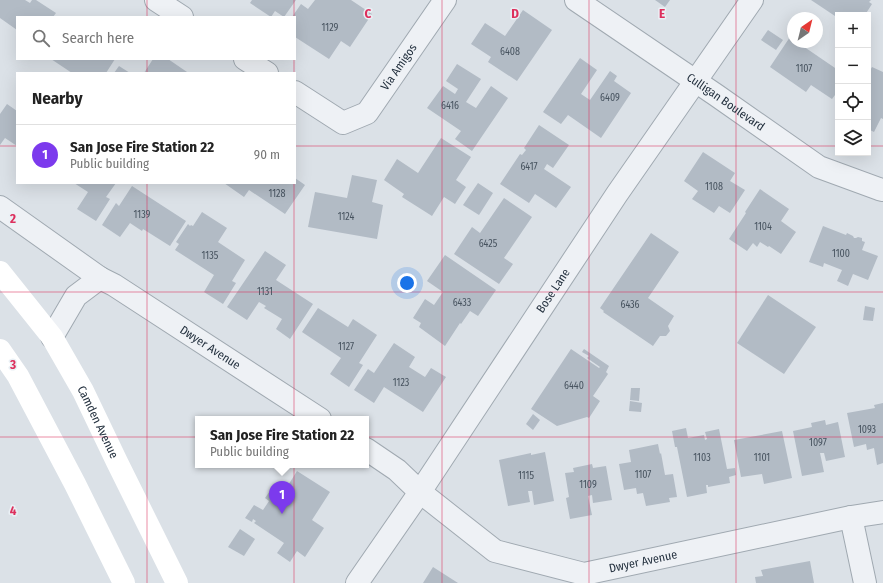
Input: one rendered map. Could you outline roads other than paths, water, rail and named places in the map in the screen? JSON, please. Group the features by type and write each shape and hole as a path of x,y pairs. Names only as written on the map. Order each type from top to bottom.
{"main road":[{"name":"Camden Avenue","path":"0,272 52,337 83,391 177,583"},
{"path":"0,350 18,376 76,484 124,583"}],"street":[{"path":"156,0 180,16"},
{"name":"Via Amigos","path":"296,93 343,123 367,113 445,0"},
{"name":"Culligan Boulevard","path":"576,0 819,167 883,190"},
{"name":"Bose Lane","path":"357,583 420,492 617,194 752,0"},
{"path":"247,60 265,72"},
{"name":"Dwyer Avenue","path":"0,207 100,278 114,285 315,416"},
{"path":"52,337 76,296 100,278"},
{"name":"Dwyer Avenue","path":"369,452 396,470 420,492 495,552 585,579 851,517 883,512"},
{"path":"851,517 865,583"}],"place":[{"name":"San Jose Fire Station 22","path":"282,514"}]}
